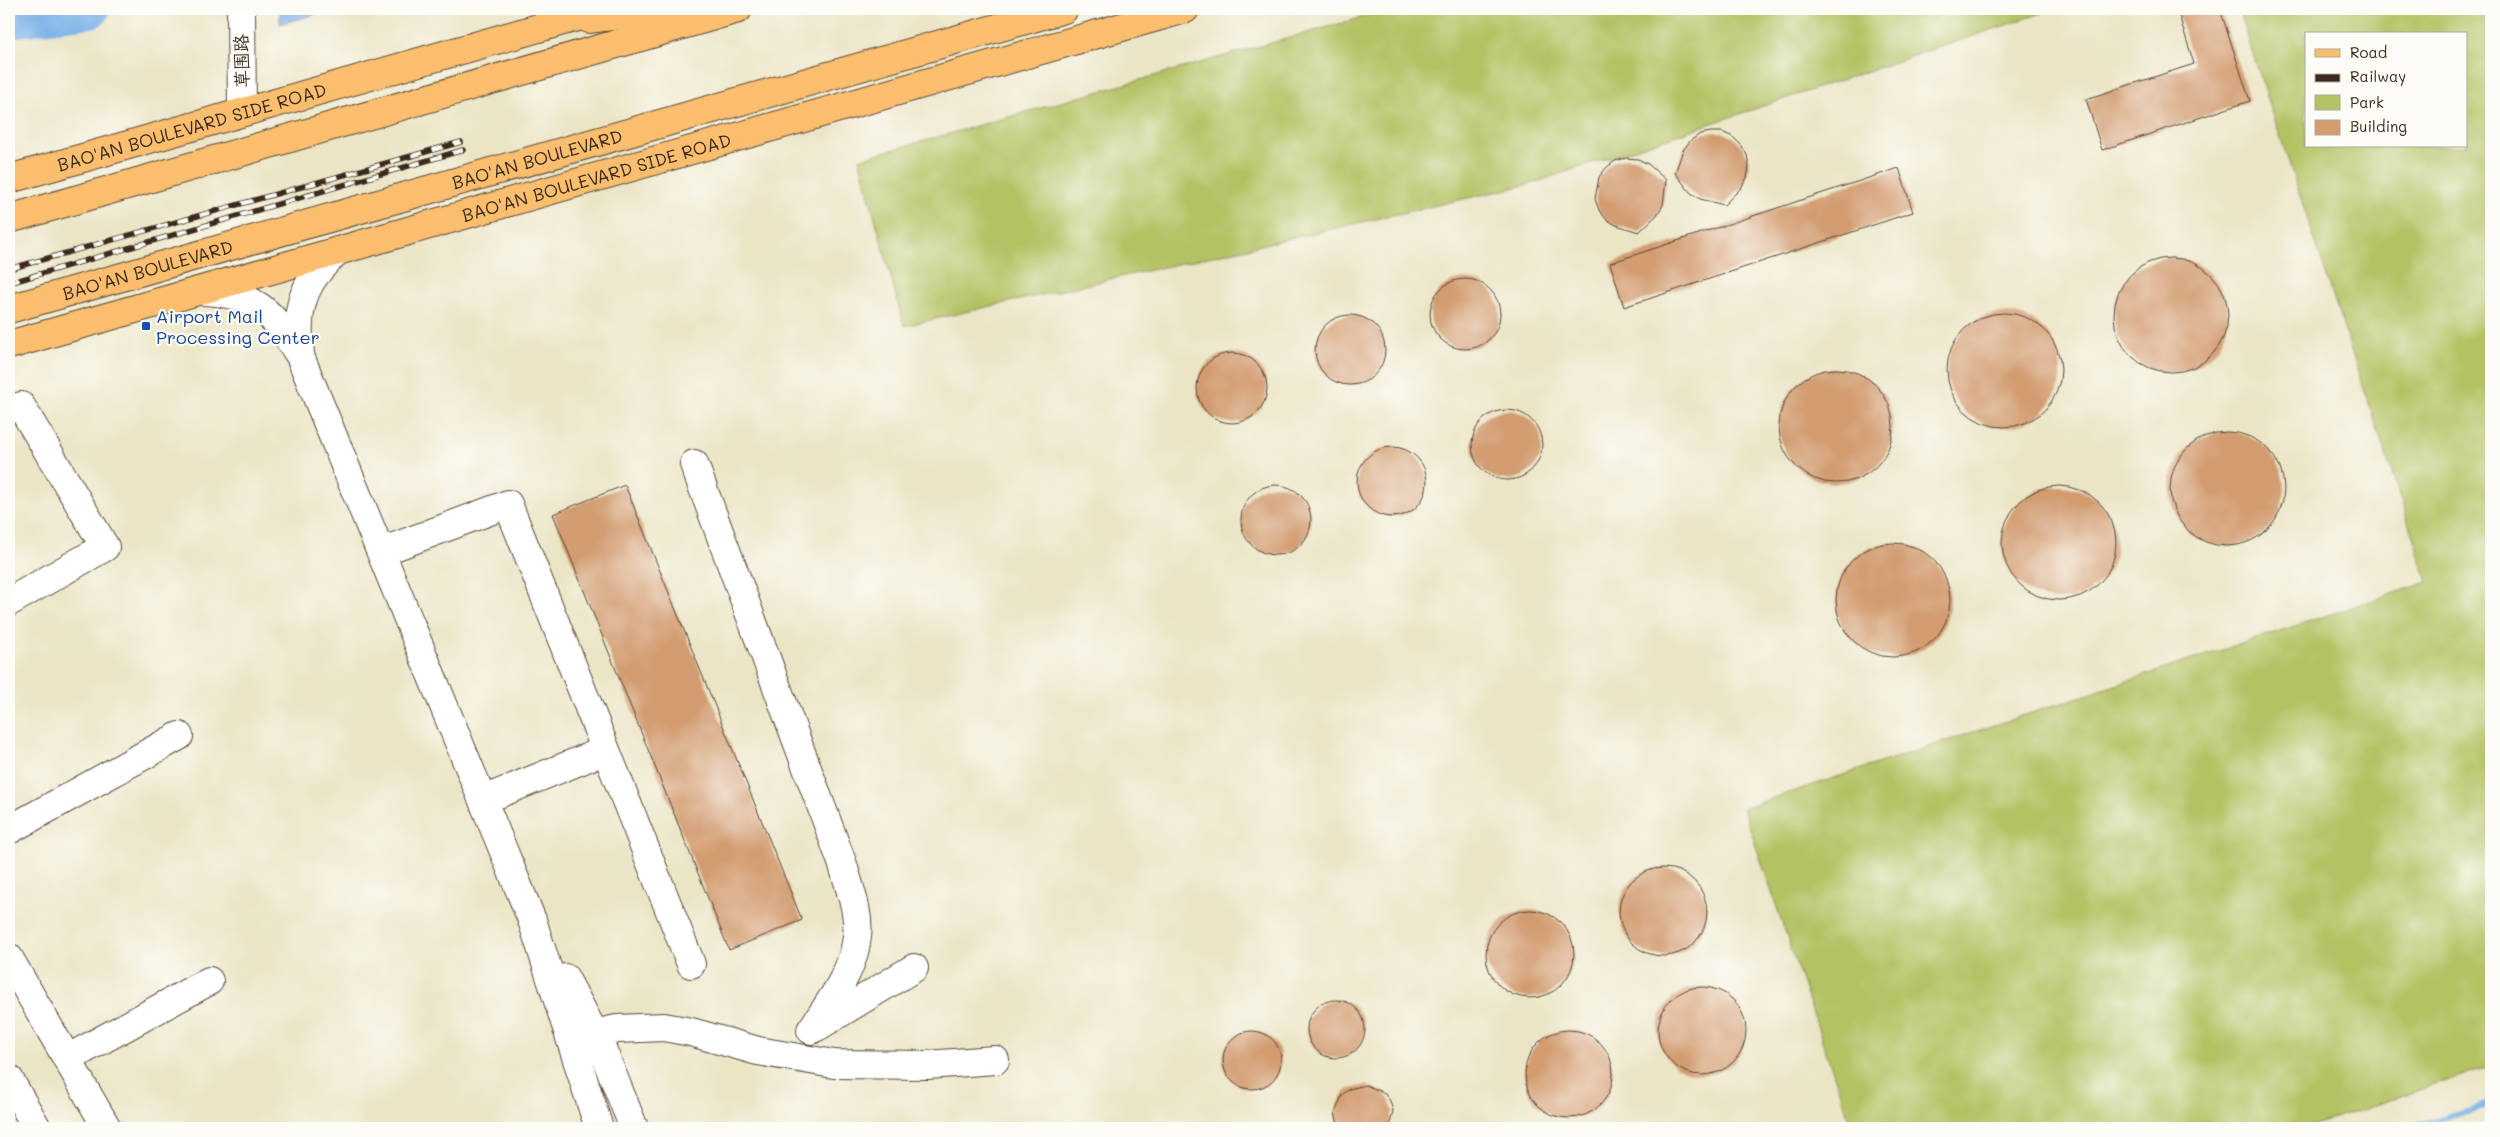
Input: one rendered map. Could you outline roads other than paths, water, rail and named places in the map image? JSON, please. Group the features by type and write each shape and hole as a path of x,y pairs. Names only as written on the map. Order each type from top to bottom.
{"main road":[{"name":"BAO'AN BOULEVARD SIDE ROAD","path":"9,179 605,9"},
{"path":"551,24 668,9"},
{"path":"9,219 738,9"},
{"name":"BAO'AN BOULEVARD","path":"9,309 1064,9"},
{"name":"BAO'AN BOULEVARD SIDE ROAD","path":"9,345 1173,11"}],"street":[{"name":"草围路","path":"241,9 242,112"},
{"path":"300,356 297,328 305,290 315,273 338,251"},
{"path":"195,291 224,292 257,304 271,316 300,356 532,920 599,1128"},
{"path":"9,409 21,406 105,547 9,602"},
{"path":"694,464 843,865 855,908 857,936 850,964 836,994 811,1030"},
{"path":"381,552 508,504 691,964"},
{"path":"9,830 179,736"},
{"path":"483,800 606,750"},
{"path":"532,920 594,1034 618,1085 634,1128"},
{"path":"9,958 107,1128"},
{"path":"758,1051 798,1037 914,968"},
{"path":"68,1059 209,981"},
{"path":"594,1034 617,1028 664,1027 691,1032 758,1051 799,1059 866,1065 927,1065 995,1060"},
{"path":"9,1079 37,1128"}],"water":[{"path":"280,9 335,9 280,24"}],"waterway":[{"path":"9,19 91,9"},
{"path":"2409,1128 2491,1104"}],"railway":[{"path":"9,269 461,142"},
{"path":"9,283 463,150"}],"place":[{"name":"Airport Mail Processing Center","path":"146,326"}]}
